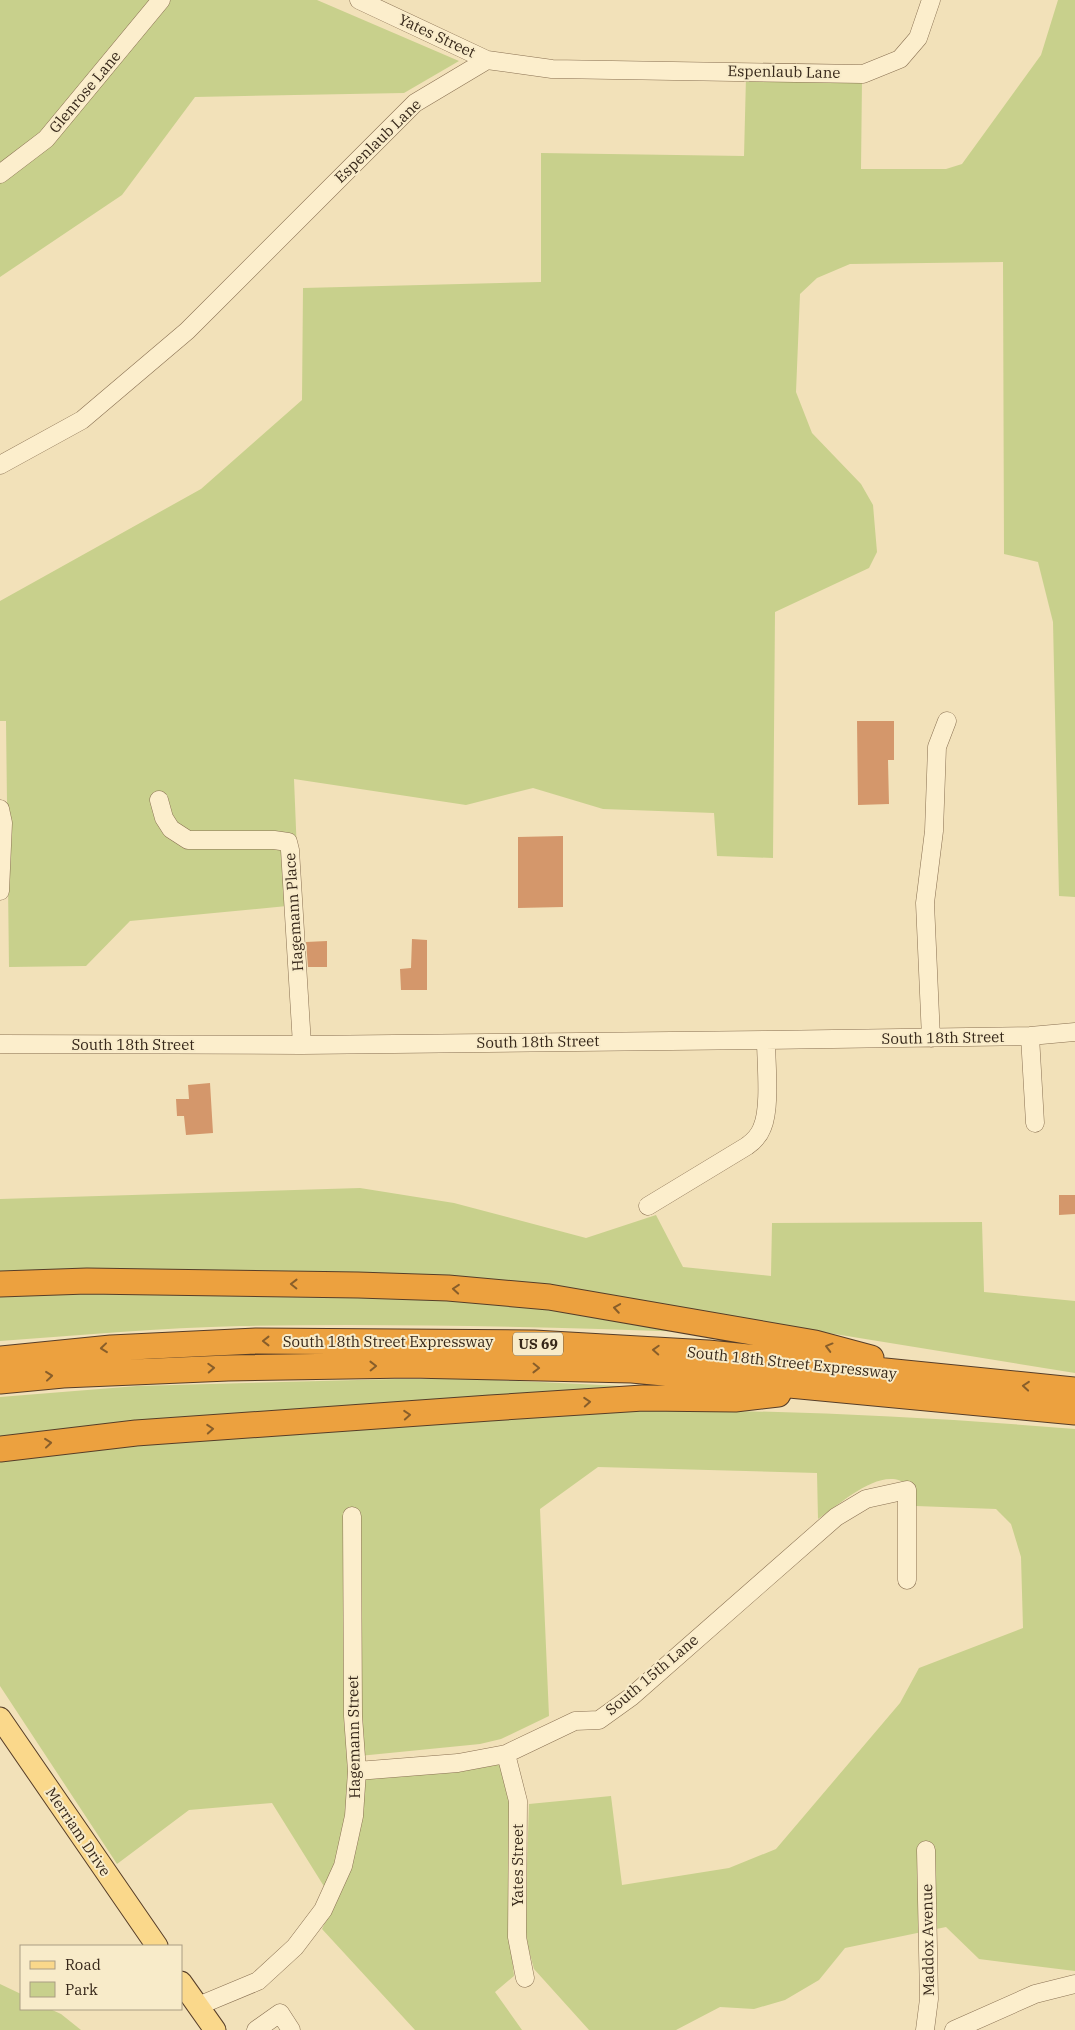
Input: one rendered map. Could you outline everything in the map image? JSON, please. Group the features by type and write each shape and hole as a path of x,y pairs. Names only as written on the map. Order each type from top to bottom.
{"highway":[{"path":"0,1284 87,1281 348,1285 448,1288 549,1297 815,1343 943,1378"},
{"name":"South 18th Street Expressway","path":"0,1359 111,1348 256,1341 534,1343 708,1354 1075,1390"},
{"name":"South 18th Street Expressway","path":"0,1381 63,1375 228,1368 410,1365 632,1370 1075,1412"},
{"path":"0,1449 136,1433 643,1398 735,1399 830,1388"}],"main road":[{"name":"Merriam Drive","path":"0,1718 156,1945"},
{"path":"182,1983 215,2030"}],"street":[{"name":"Glenrose Lane","path":"0,174 46,138 161,0"},
{"name":"Yates Street","path":"359,0 487,60"},
{"name":"Espenlaub Lane","path":"0,465 82,420 187,331 415,103 487,60 552,69 863,74 900,59 918,38 931,0"},
{"path":"931,1038 924,904 934,831 937,747 947,721"},
{"name":"Hagemann Place","path":"159,800 164,818 171,829 188,840 274,840 288,842 302,1045"},
{"path":"0,809 3,822 0,891"},
{"name":"South 18th Street","path":"0,1044 302,1045 766,1040 1030,1036 1075,1032"},
{"path":"1030,1036 1035,1123"},
{"path":"648,1206 747,1146 756,1138 763,1127 766,1111 766,1040"},
{"name":"South 15th Lane","path":"357,1771 458,1763 506,1754 575,1721 599,1720 630,1697 836,1517 866,1499 907,1490 908,1580"},
{"name":"Hagemann Street","path":"198,2006 258,1981 295,1947 323,1910 342,1866 354,1816 357,1771 353,1716 352,1516"},
{"name":"Yates Street","path":"506,1754 518,1801 516,1937 525,1978"},
{"name":"Maddox Avenue","path":"925,2030 929,1999 926,1850"},
{"path":"954,2030 1036,1994 1075,1984"},
{"path":"256,2030 280,2013 291,2030"}],"green space":[{"path":"0,0 317,0 459,61 404,93 195,97 122,195 0,277"},
{"path":"1058,0 1075,0 1075,897 1059,896 1053,622 1038,562 1004,554 1003,262 850,264 817,278 800,294 796,392 812,433 861,484 873,505 877,552 869,568 775,612 773,858 717,856 714,813 603,809 533,788 466,805 294,779 299,903 287,906 130,921 86,966 9,967 6,721 0,721 0,601 201,489 302,400 303,288 541,282 541,153 744,156 746,77 862,80 861,169 946,169 962,164 1041,55"},
{"path":"360,1188 454,1203 586,1238 656,1215 683,1267 771,1276 772,1223 982,1222 984,1292 1075,1301 1075,1373 681,1309 0,1275 0,1199"},
{"path":"0,1292 470,1296 690,1332 466,1326 297,1325 181,1328 0,1341"},
{"path":"396,1379 476,1379 622,1386 622,1394 0,1443 0,1397 137,1386"},
{"path":"640,1410 858,1415 1075,1429 1075,1971 979,1959 946,1927 845,1948 819,1980 785,2000 754,2009 720,2007 676,2030 589,2030 534,1969 525,1925 529,1804 611,1796 622,1885 729,1868 776,1849 900,1703 919,1668 1023,1628 1021,1557 1011,1524 996,1509 916,1506 910,1486 902,1481 884,1480 864,1487 818,1519 817,1473 598,1467 540,1509 549,1716 501,1739 480,1744 349,1757 349,1811 335,1866 325,1888 272,1803 189,1810 117,1864 0,1686 0,1462 65,1453 187,1441"},
{"path":"501,1759 510,1806 509,1929 514,1976 495,1992 522,2030 415,2030 322,1929 341,1889 364,1782 369,1775"},
{"path":"0,1984 20,1994 20,2010 52,2010 61,2014 81,2030 0,2030"}],"building":[{"path":"857,721 894,721 894,760 888,760 889,804 858,805"},
{"path":"563,836 563,907 518,908 518,837"},
{"path":"412,939 427,940 427,990 401,990 400,969 411,968"},
{"path":"327,941 327,967 308,967 306,942"},
{"path":"210,1083 213,1133 186,1135 184,1116 177,1116 176,1099 189,1099 188,1085"},
{"path":"1059,1195 1075,1195 1075,1214 1059,1215"}]}
